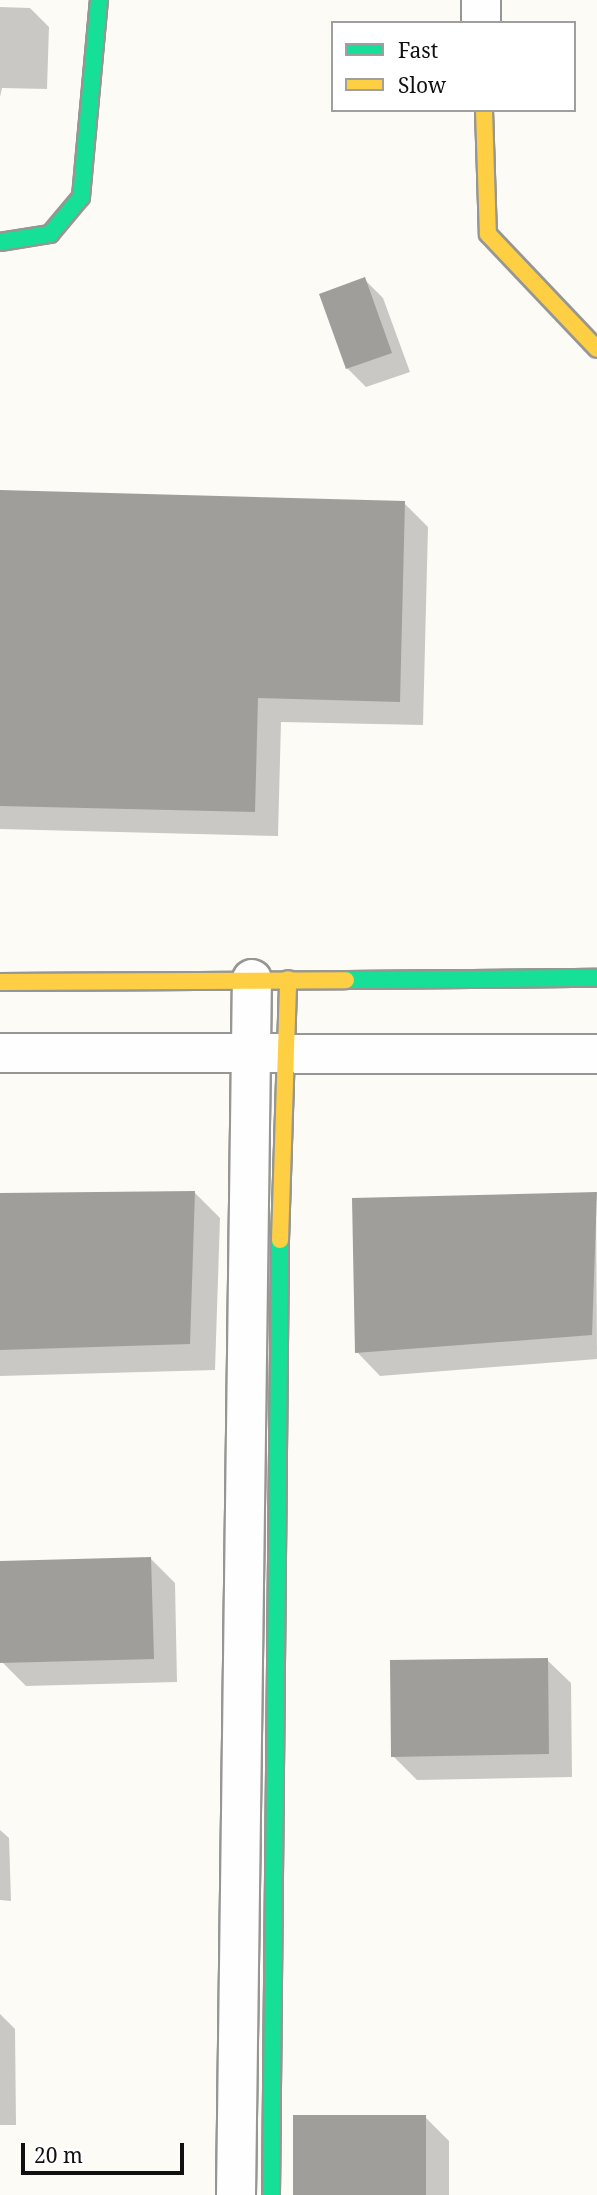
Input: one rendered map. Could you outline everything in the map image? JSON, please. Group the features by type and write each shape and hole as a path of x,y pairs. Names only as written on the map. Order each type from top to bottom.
{"street":[{"path":"0,242 50,234 81,197 99,0"},
{"path":"481,0 481,21"},
{"path":"484,112 488,234 597,349"},
{"path":"0,982 597,978"},
{"path":"236,2195 270,979"},
{"path":"0,1053 597,1054"},
{"path":"268,1053 275,1389 271,2195"}],"building":[{"path":"365,277 392,353 346,369 319,294"},
{"path":"0,490 405,501 400,702 258,698 255,812 0,806"},
{"path":"195,1191 190,1344 0,1350 0,1193"},
{"path":"597,1192 592,1335 355,1353 352,1198"},
{"path":"151,1557 154,1659 0,1663 0,1561"},
{"path":"548,1658 549,1754 391,1757 390,1660"},
{"path":"293,2115 426,2115 426,2195 293,2195"}],"traffic: fast":[{"path":"0,242 50,234 81,197 99,0"},
{"path":"346,980 597,978"},
{"path":"271,2195 280,1240"}],"traffic: slow":[{"path":"484,112 488,234 597,349"},
{"path":"280,1240 288,979"},
{"path":"0,982 346,980"}]}
